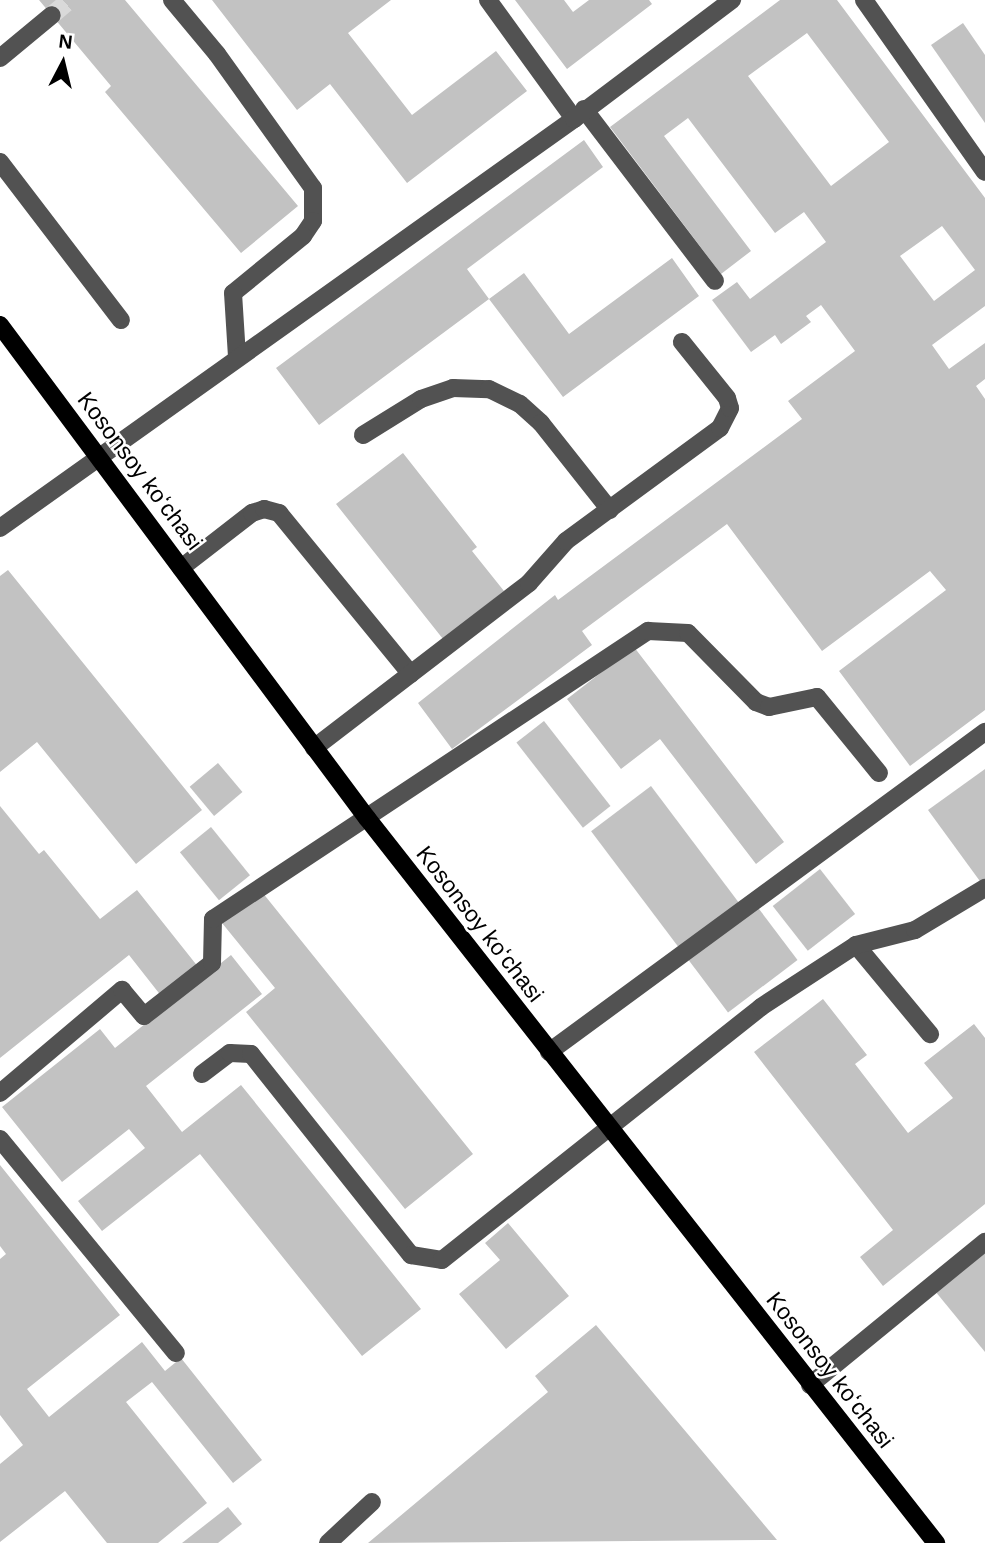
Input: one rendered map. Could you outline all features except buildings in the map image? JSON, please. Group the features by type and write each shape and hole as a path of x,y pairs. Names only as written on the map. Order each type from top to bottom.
{"main road":[{"name":"Kosonsoy koʻchasi","path":"0,325 367,818 936,1543"}],"lane":[{"path":"172,0 217,54 313,188 313,221 303,236 233,293 237,357"},
{"path":"488,0 715,281"},
{"path":"0,528 579,114 732,0"},
{"path":"864,0 985,172"},
{"path":"0,58 52,15"},
{"path":"0,162 121,320"},
{"path":"314,748 529,583 566,541 727,418 727,398 682,342"},
{"path":"363,435 421,399 453,388 489,389 520,404 541,423 610,510"},
{"path":"181,568 252,513 264,509 279,513 411,674"},
{"path":"0,1093 122,990 144,1016 212,963 213,919 648,631 667,629 688,633 756,702 769,707 806,696 827,704 878,774"},
{"path":"549,1052 985,732"},
{"path":"202,1074 230,1053 251,1054 411,1255 427,1260 453,1255 761,1007 856,946 915,930 985,888"},
{"path":"856,946 930,1034"},
{"path":"0,1139 176,1353"},
{"path":"810,1385 985,1242"},
{"path":"328,1543 372,1502"}],"tunnel":[{"path":"52,15 70,0"}]}
